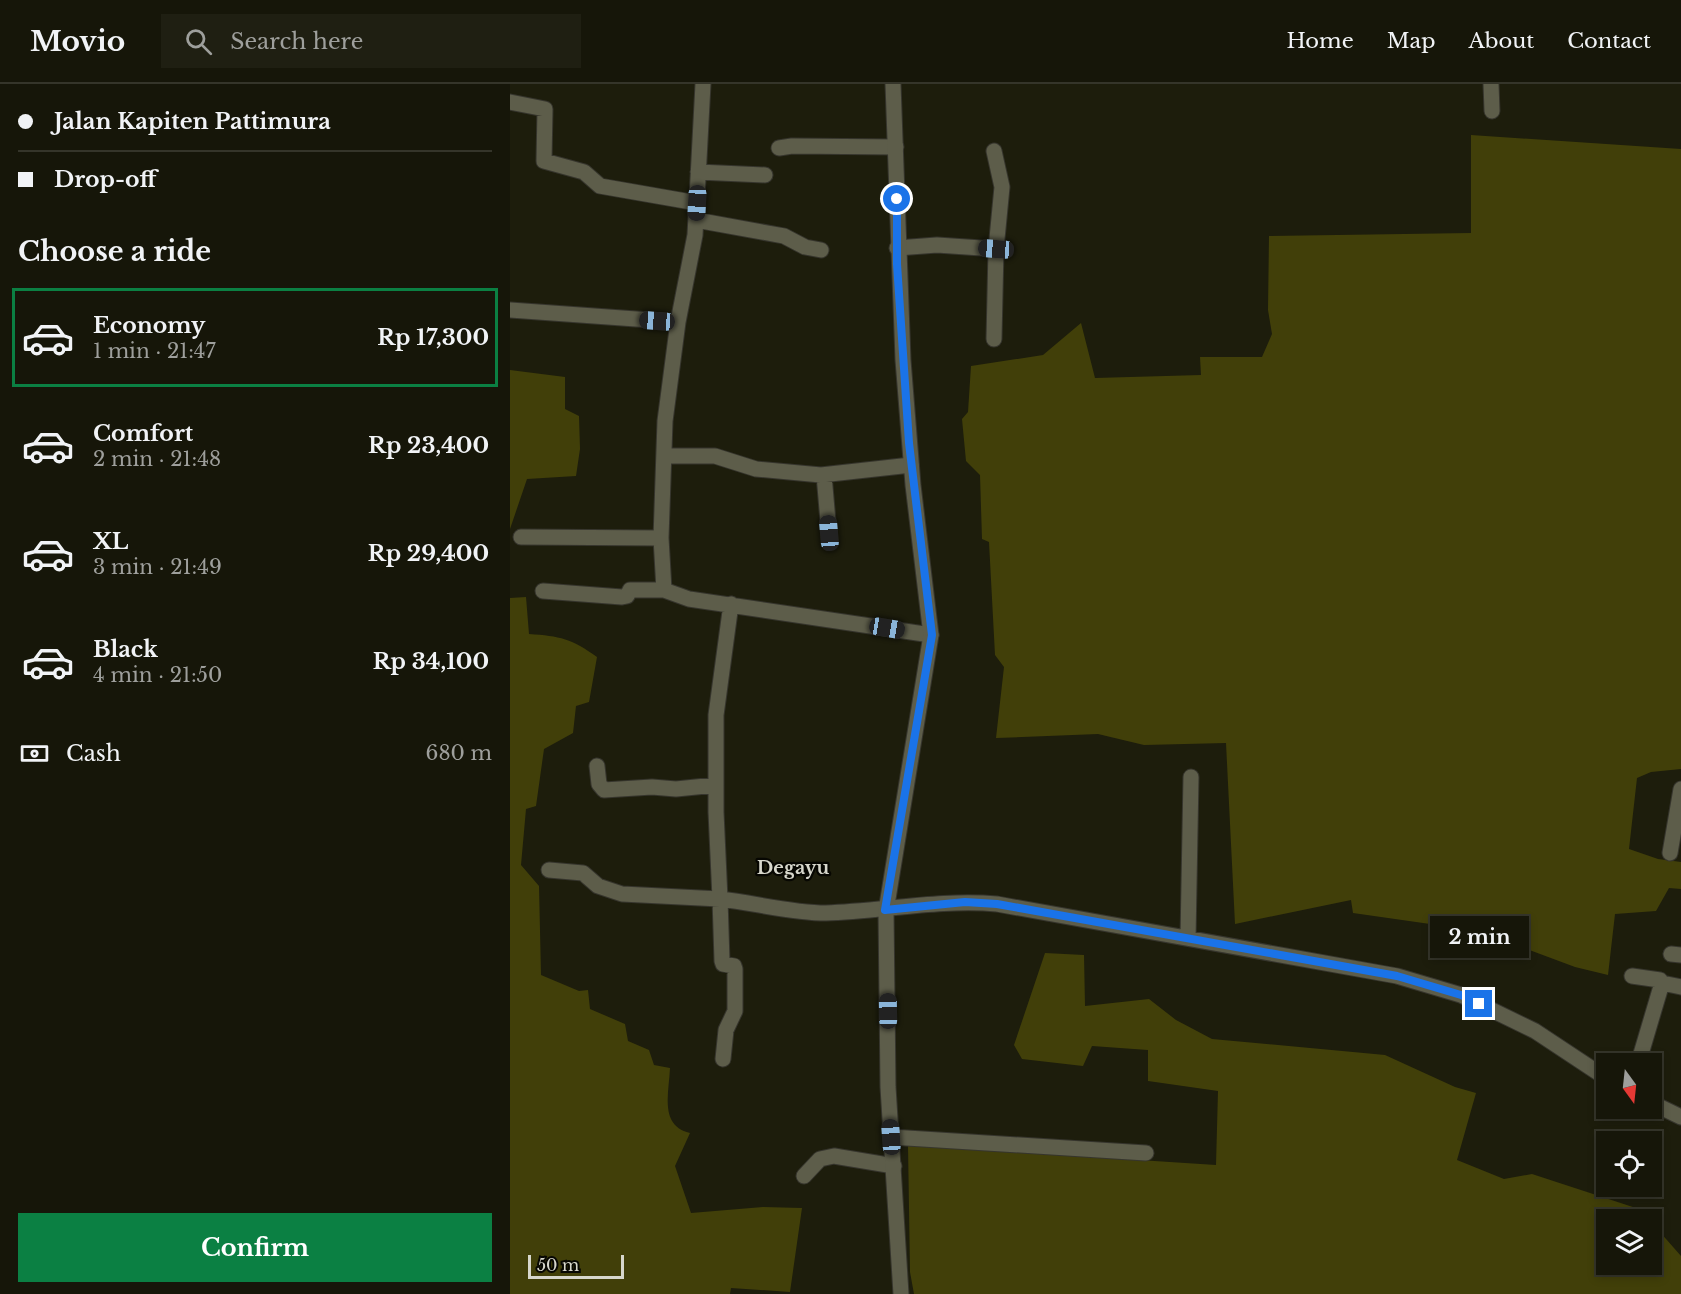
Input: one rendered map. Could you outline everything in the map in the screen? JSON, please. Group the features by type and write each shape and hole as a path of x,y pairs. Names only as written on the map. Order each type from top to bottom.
{"street":[{"path":"664,590 661,538 665,421 678,322 696,220 703,84"},
{"path":"893,84 897,248 912,465 932,635 885,910 888,1087 901,1294"},
{"path":"1491,84 1492,111"},
{"path":"510,102 545,109 544,161 584,172 600,186 697,203"},
{"path":"779,148 792,146 896,147"},
{"path":"994,151 1002,187 996,249 994,339"},
{"path":"698,172 765,175"},
{"path":"696,220 784,236 801,246 820,250"},
{"path":"897,248 937,245 996,249"},
{"path":"510,310 678,322"},
{"path":"664,456 715,456 756,469 824,475 912,465"},
{"path":"824,475 829,533"},
{"path":"521,537 661,538"},
{"path":"543,591 622,597 627,596 630,590 664,590 679,597 932,635"},
{"path":"723,1059 726,1030 735,1011 735,969 734,966 723,964 722,961 716,715 731,604"},
{"path":"597,766 599,784 604,790 651,787 676,789 716,785"},
{"path":"1188,938 1191,777"},
{"path":"1670,853 1677,827 1681,789"},
{"path":"549,870 583,873 598,886 622,894 720,899 822,913 885,910 965,902 1019,908 1397,976 1461,995 1535,1031 1596,1072"},
{"path":"1632,976 1660,980 1662,983 1681,987"},
{"path":"1641,1053 1662,983"},
{"path":"1662,1108 1681,1118"},
{"path":"891,1137 1146,1153"},
{"path":"804,1176 825,1158 854,1157 894,1166"}],"shaded area":[{"path":"1471,135 1681,149 1681,769 1651,772 1637,778 1629,849 1658,859 1681,862 1681,889 1669,888 1656,911 1615,914 1608,975 1575,967 1479,931 1353,913 1351,900 1235,924 1226,743 1144,745 1098,734 996,738 1004,667 995,655 989,542 982,539 980,475 966,461 962,419 968,412 971,366 1043,355 1081,323 1095,378 1201,375 1200,357 1262,357 1272,334 1268,310 1269,236 1471,233"},
{"path":"510,370 565,377 565,409 579,416 580,449 576,476 527,479 510,529"},
{"path":"526,597 529,634 565,640 597,657 589,702 576,706 573,733 544,749 536,806 526,809 521,865 539,886 541,975 579,991 588,990 590,1009 625,1024 628,1041 649,1050 654,1065 670,1068 668,1107 670,1116 680,1129 690,1133 675,1166 691,1213 763,1207 802,1208 790,1292 731,1288 730,1294 510,1294 510,598"},
{"path":"1045,953 1084,955 1085,1006 1149,999 1176,1020 1212,1039 1385,1055 1455,1087 1476,1093 1457,1160 1504,1179 1532,1174 1596,1195 1596,1197 1639,1209 1596,1209 1596,1275 1662,1275 1662,1234 1681,1256 1681,1294 914,1294 910,1272 908,1145 1216,1165 1218,1091 1148,1081 1148,1050 1092,1046 1083,1066 1022,1059 1014,1045"}],"district":[{"name":"Degayu","path":"793,868"}],"route":[{"path":"897,199 897,264 909,443 932,635 885,910 965,902 997,904 1397,976 1461,995 1479,1004"}]}
